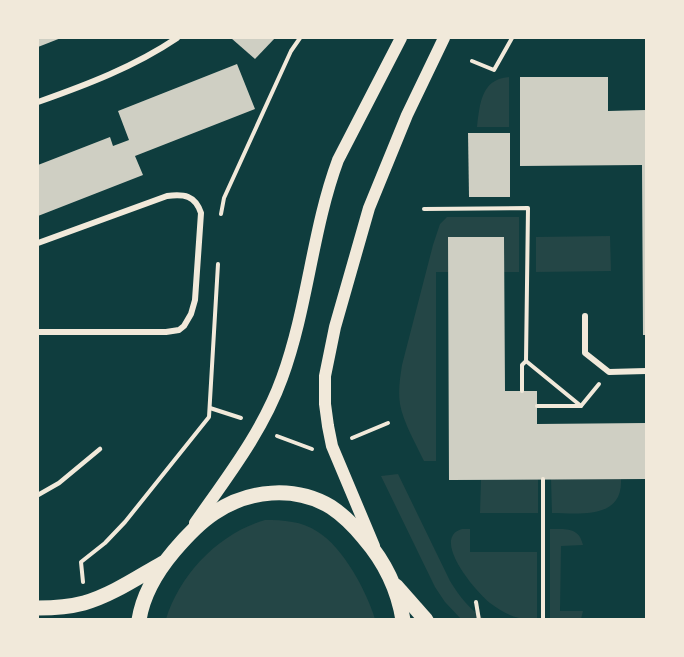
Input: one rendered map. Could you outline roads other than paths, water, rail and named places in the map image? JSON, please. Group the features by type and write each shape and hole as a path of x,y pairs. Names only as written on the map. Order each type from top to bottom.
{"main road":[{"path":"139,620 140,611 150,586 225,481 259,427 276,394 291,349 323,209 338,160 401,38"},
{"path":"426,620 393,582 377,552 332,446 325,404 325,376 328,355 362,230 407,115 444,38"},
{"path":"186,537 213,514 240,499 261,494 287,493 308,497 332,508 356,528 377,552"},
{"path":"38,608 58,608 84,602 110,592 166,561"},
{"path":"393,582 403,620"}],"street":[{"path":"38,102 120,70 177,38"},
{"path":"38,243 167,196 189,197 201,213 195,300 191,314 179,330 166,332 38,332"},
{"path":"585,316 585,352 609,372 646,371"}],"lane":[{"path":"38,495 59,483 100,449"}]}
